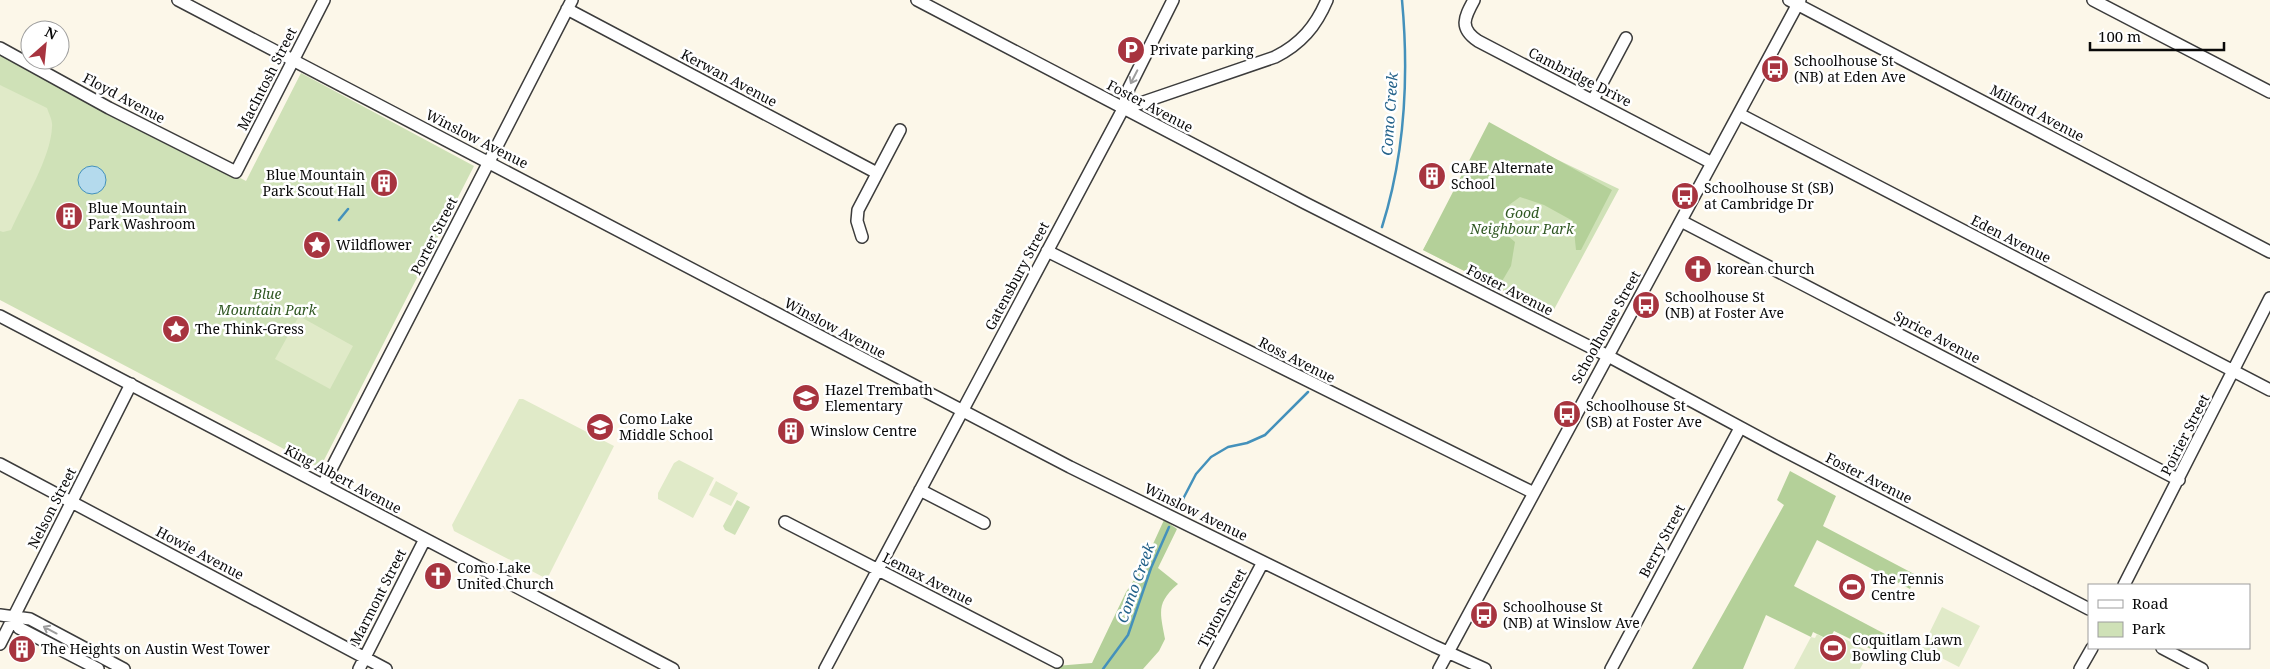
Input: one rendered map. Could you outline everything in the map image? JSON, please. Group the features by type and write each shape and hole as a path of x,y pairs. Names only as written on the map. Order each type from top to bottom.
{"street":[{"name":"Winslow Avenue","path":"178,0 1070,467 1485,669"},
{"name":"MacIntosh Street","path":"236,172 324,0"},
{"name":"Foster Avenue","path":"917,0 1305,204 1608,356 1740,428 2088,608"},
{"name":"Gatensbury Street","path":"825,669 1123,109 1129,88 1173,0"},
{"path":"1123,109 1288,51 1310,31 1327,0"},
{"name":"Cambridge Drive","path":"1474,0 1465,20 1466,31 1471,36 1712,163"},
{"path":"2093,0 2270,92"},
{"name":"Schoolhouse Street","path":"1439,669 1739,114 1796,1"},
{"name":"Milford Avenue","path":"1796,1 2270,252"},
{"name":"Porter Street","path":"323,485 569,5"},
{"name":"Kerwan Avenue","path":"569,5 876,173"},
{"path":"1593,100 1626,38"},
{"name":"Floyd Avenue","path":"0,48 109,108 236,172"},
{"name":"Eden Avenue","path":"1739,114 2270,390"},
{"path":"862,237 857,221 858,210 900,130"},
{"name":"Sprice Avenue","path":"1681,221 2179,480"},
{"name":"Ross Avenue","path":"1048,251 1534,493"},
{"name":"Poirier Street","path":"2125,584 2270,298"},
{"name":"King Albert Avenue","path":"0,316 673,669"},
{"name":"Nelson Street","path":"0,644 131,384"},
{"name":"Berry Street","path":"1611,669 1740,428"},
{"name":"Howie Avenue","path":"0,464 386,669"},
{"path":"920,490 984,524"},
{"name":"Lemax Avenue","path":"785,522 1057,662"},
{"name":"Marmont Street","path":"359,669 425,539"},
{"name":"Tipton Street","path":"1206,669 1263,562"},
{"path":"0,615 30,619 124,669"},
{"path":"14,618 19,628 98,669"},
{"path":"2080,669 2091,649"},
{"path":"2164,649 2202,669"}],"green space":[{"name":"Blue Mountain Park","path":"0,55 20,65 20,70 29,70 246,181 301,73 474,166 320,468 0,300"},
{"path":"0,85 47,108 52,125 47,152 36,179 11,230 3,232 0,231"},
{"name":"Good Neighbour Park","path":"1489,122 1612,190 1581,250 1576,250 1573,221 1544,205 1520,197 1509,205 1501,230 1515,242 1511,266 1498,288 1423,250"},
{"name":"Good Neighbour Park","path":"1491,128 1619,189 1551,315 1423,250"},
{"path":"299,316 353,346 330,389 275,359"},
{"path":"519,399 523,399 614,446 547,579 454,531 452,525"},
{"path":"679,460 714,478 693,518 658,499 658,493 674,463"},
{"path":"1790,471 1836,496 1823,526 1916,575 1910,589 1817,540 1794,586 1885,634 1875,651 1834,631 1829,640 1813,632 1811,637 1766,615 1743,669 1692,669 1784,505 1777,500"},
{"path":"716,481 738,493 731,506 709,495"},
{"path":"737,500 750,507 735,535 725,530 723,526"},
{"path":"1164,520 1177,529 1158,568 1178,584 1166,597 1161,608 1165,639 1159,651 1143,669 1054,669 1056,666 1092,663 1126,592 1142,568"},
{"path":"1942,607 1980,626 1959,667 1922,648"},
{"name":"Coquitlam Lawn Bowling Club","path":"1817,634 1832,642 1836,634 1869,652 1860,669 1794,669 1811,637 1815,638"}],"water":[{"path":"92,166 102,170 106,180 102,190 92,194 82,190 78,180 82,170"}],"waterway":[{"name":"Como Creek","path":"1382,227 1396,171 1403,115 1405,57 1402,0"},
{"path":"339,220 348,209"},
{"name":"Como Creek","path":"1183,499 1196,474 1211,457 1228,447 1247,443 1265,435 1308,392"},
{"name":"Como Creek","path":"1103,669 1128,635 1151,568 1169,527"}],"place":[{"name":"Private parking","path":"1131,50"},
{"name":"Schoolhouse St (NB) at Eden Ave","path":"1775,69"},
{"name":"CABE Alternate School","path":"1432,176"},
{"name":"Blue Mountain Park Scout Hall","path":"384,183"},
{"name":"Schoolhouse St (SB) at Cambridge Dr","path":"1685,196"},
{"name":"Blue Mountain Park Washroom","path":"69,216"},
{"name":"Wildflower","path":"317,245"},
{"name":"korean church","path":"1698,269"},
{"name":"Schoolhouse St (NB) at Foster Ave","path":"1646,305"},
{"name":"The Think-Gress","path":"176,329"},
{"name":"Hazel Trembath Elementary","path":"806,398"},
{"name":"Schoolhouse St (SB) at Foster Ave","path":"1567,414"},
{"name":"Como Lake Middle School","path":"600,427"},
{"name":"Winslow Centre","path":"791,431"},
{"name":"Como Lake United Church","path":"438,576"},
{"name":"The Tennis Centre","path":"1852,587"},
{"name":"Schoolhouse St (NB) at Winslow Ave","path":"1484,615"},
{"name":"Coquitlam Lawn Bowling Club","path":"1833,648"},
{"name":"The Heights on Austin West Tower","path":"22,649"}]}
